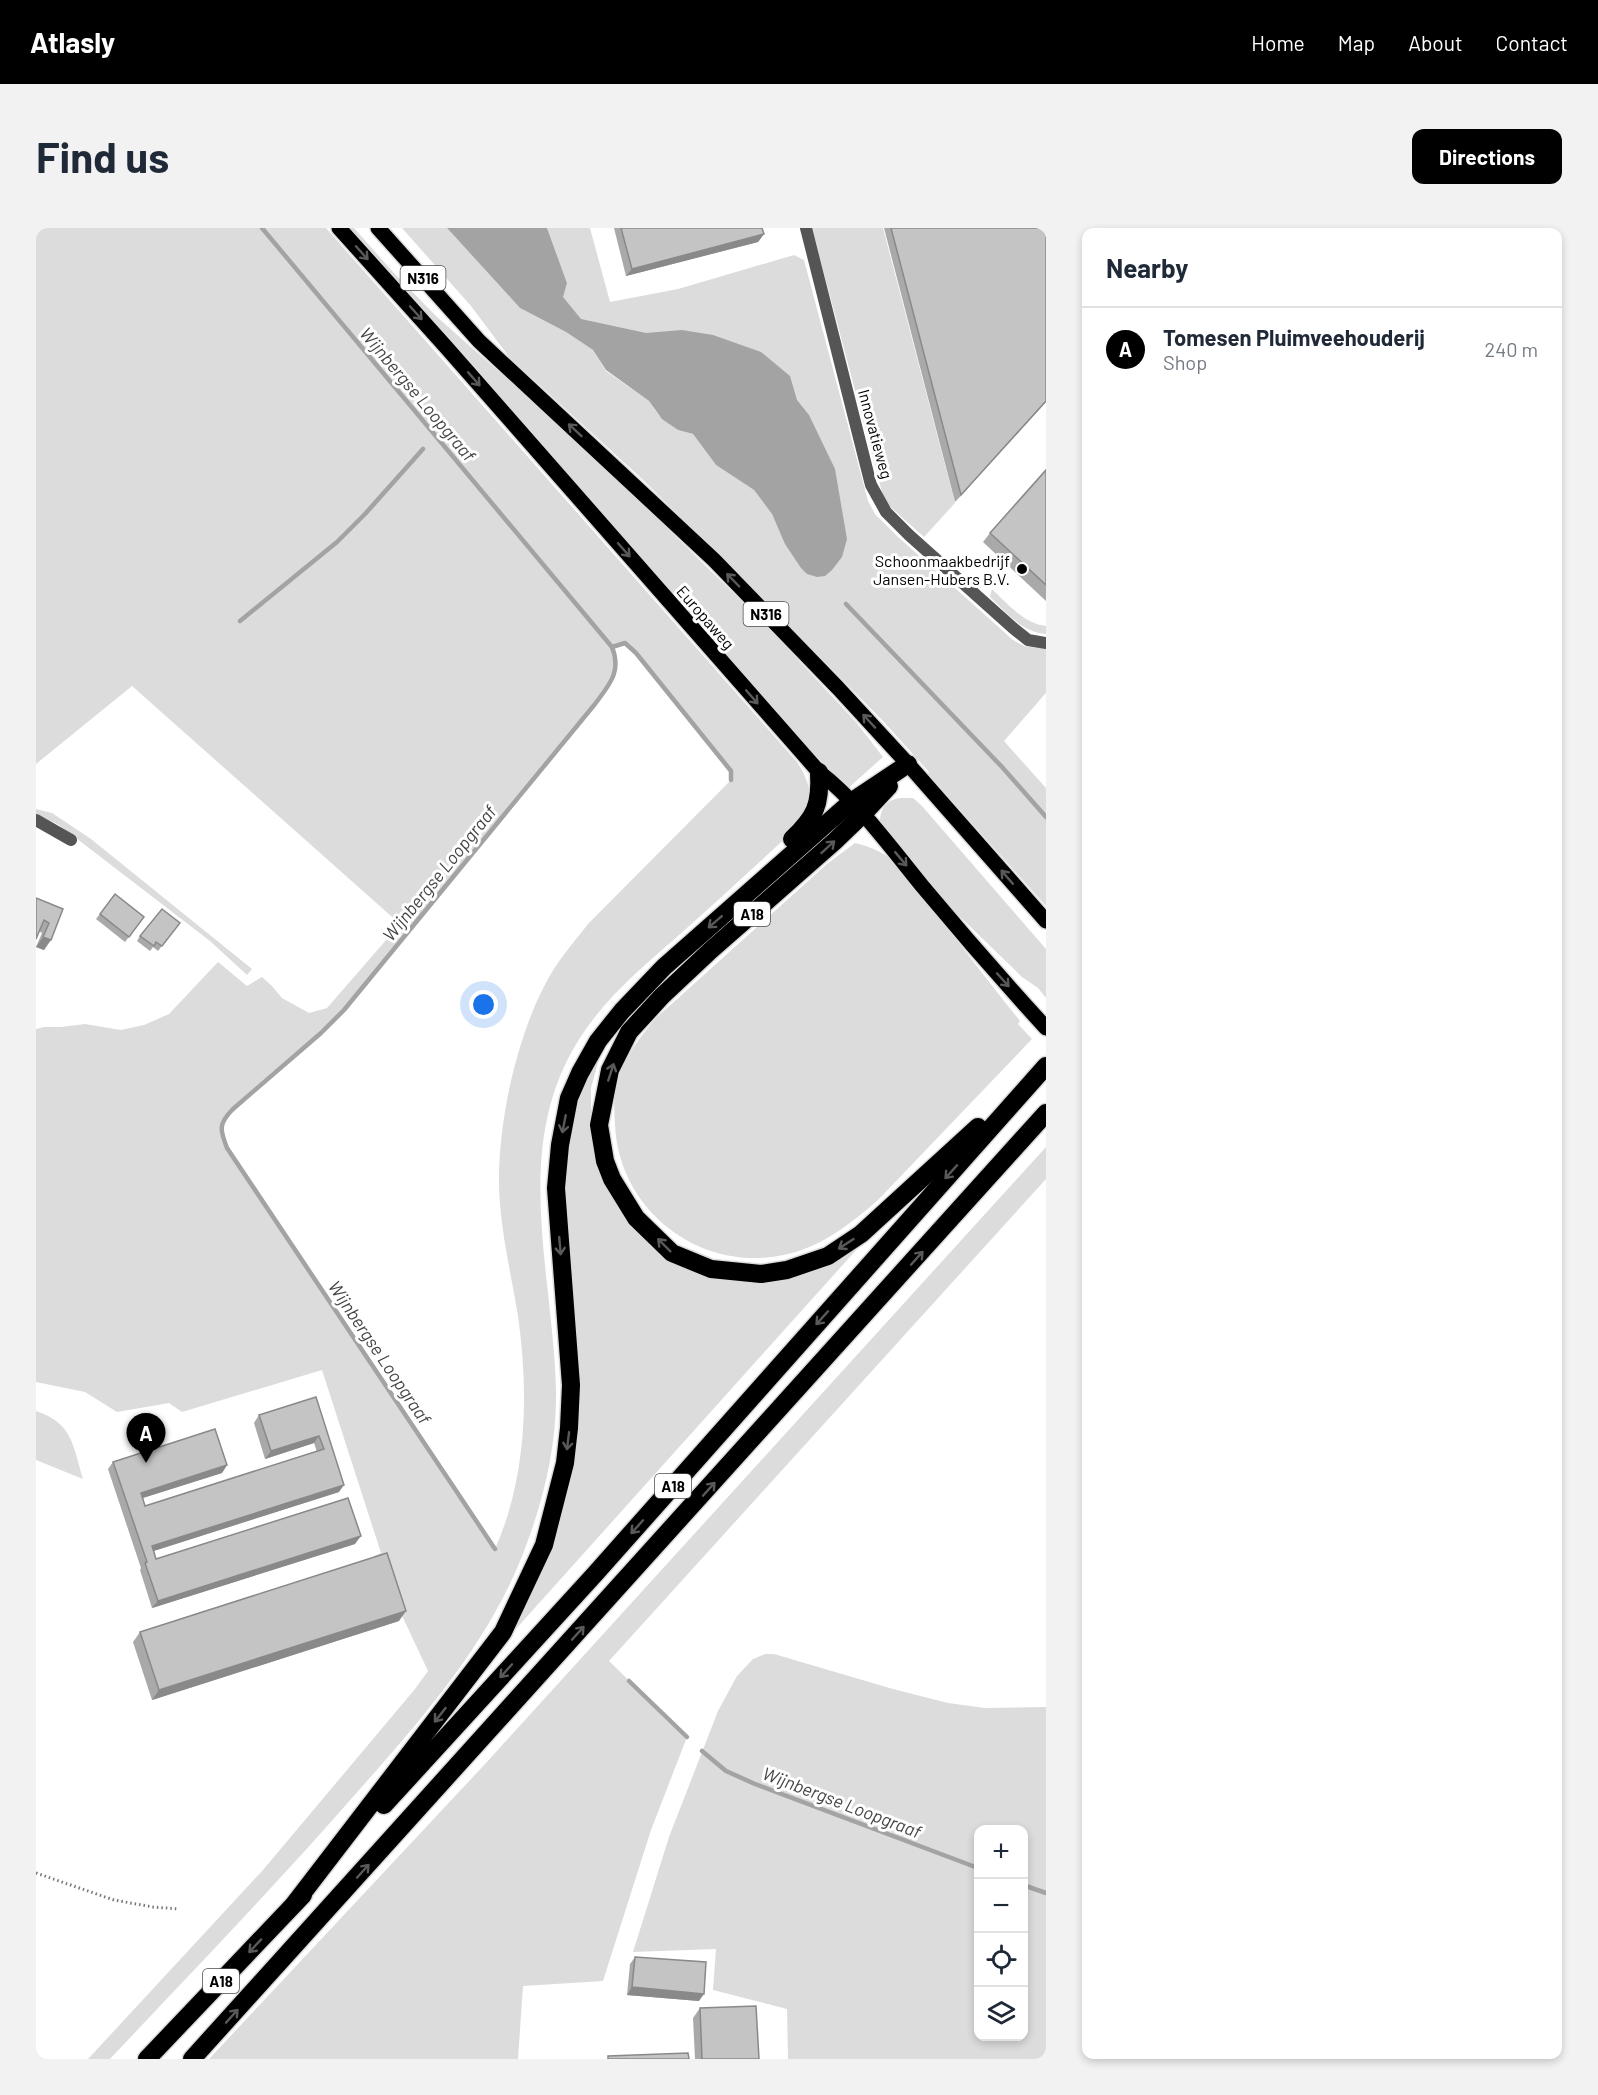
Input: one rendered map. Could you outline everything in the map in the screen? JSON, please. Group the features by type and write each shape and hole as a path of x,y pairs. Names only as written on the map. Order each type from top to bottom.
{"highway":[{"name":"A18","path":"908,764 857,809 662,996 629,1032 610,1070 599,1125 605,1161 612,1179 636,1218 672,1253 711,1269 761,1274 787,1270 828,1256 861,1234 1046,1065"},
{"name":"A18","path":"759,883 774,856 810,822 820,793 819,772"},
{"name":"A18","path":"295,1903 502,1632 544,1545 565,1463 569,1428 570,1385 556,1188 560,1145 569,1098 580,1073 598,1041 622,1011 657,974 759,883 857,809"},
{"name":"A18","path":"147,2059 295,1903 603,1565 1046,1065"},
{"name":"A18","path":"192,2059 1046,1113"}],"main road":[{"name":"Europaweg","path":"339,228 819,772 834,784 857,809 976,951 1046,1028"},
{"name":"N316","path":"378,228 479,341 714,560 838,688 1046,921"}],"street":[{"name":"Innovatieweg","path":"806,228 871,485 886,512 1012,628 1028,640 1046,643"},
{"path":"36,820 71,840"}],"path":[{"path":"36,1873 114,1900 179,1909"}],"shaded area":[{"path":"36,228 326,228 797,762 808,783 809,792 807,807 789,835 618,991 586,1029 562,1071 548,1115 541,1159 541,1205 556,1390 552,1449 544,1487 527,1543 494,1613 452,1678 403,1739 293,1864 110,2059 88,2059 263,1870 428,1671 374,1556 381,1553 322,1370 182,1412 169,1403 117,1412 85,1392 36,1382 36,1029 85,1024 121,1030 144,1025 169,1014 218,962 247,986 262,977 282,998 309,1013 327,1008 400,924 132,686 36,764","holes":["625,644 636,653 731,771 731,780 588,924 566,951 536,1003 517,1058 504,1119 499,1178 503,1232 518,1316 524,1375 523,1434 514,1493 495,1549 303,1265 227,1148 222,1127 233,1109 326,1029 344,1010 595,704 615,671 616,664 612,647"]},
{"path":"350,228 354,228 437,317 584,447 760,619 856,722 883,757 846,790 550,456 471,362"},
{"path":"402,228 447,228 520,308 566,332 593,350 606,371 649,401 658,414 678,430 693,434 716,465 754,490 772,514 785,543 825,576 637,345 545,308 567,283 547,228 590,228 610,302 678,289 794,255 804,260 868,501 875,514 1013,640 1024,646 1046,649 1046,693 1004,741 1046,788 1046,906 884,722 641,478 510,358 471,306"},
{"path":"447,228 547,228 567,283 563,297 581,319 646,333 682,330 713,335 761,352 790,376 797,400 809,415 835,469 847,539 842,557 832,570 825,576 817,577 807,574 785,544 772,514 754,490 716,465 693,434 678,430 662,419 649,401 606,370 593,350 566,332 520,308"},
{"path":"812,228 883,228 955,503 924,537 887,504 883,496"},
{"path":"992,589 1023,617 1046,626 1046,634 1029,630 1015,621 990,597"},
{"path":"913,798 922,806 1046,949 1046,998 950,907 880,826 884,807 890,801"},
{"path":"36,809 52,813 91,839 252,969 247,975 210,941 59,825 36,814"},
{"path":"855,843 878,851 898,865 1020,1021 1018,1024 1032,1039 877,1201 837,1232 804,1249 760,1258 728,1256 699,1246 672,1231 650,1210 632,1185 620,1157 615,1125 616,1084 621,1070 644,1032 656,1018 827,864"},
{"path":"602,1048 591,1088 591,1123 610,1192 634,1228 733,1280 866,1239 496,1651 567,1479 563,1174 574,1104"},
{"path":"1046,1147 1046,1179 609,1661 687,1737 651,1830 603,1981 523,1986 518,2059 209,2059 486,1763"},
{"path":"36,1411 58,1422 70,1437 83,1479 36,1460"},
{"path":"765,1654 774,1654 948,1703 985,1708 1046,1707 1046,2059 788,2059 787,2009 713,1990 716,1949 633,1952 669,1837 718,1711 737,1676 753,1659"}],"building":[{"path":"621,228 762,228 764,234 632,269"},
{"path":"891,228 1046,228 1046,401 961,495"},
{"path":"1046,470 1046,585 990,533"},
{"path":"115,894 144,917 129,937 100,914"},
{"path":"36,898 63,909 51,940 43,937 49,923 44,920 36,939"},
{"path":"162,909 180,923 162,946 156,942 154,946 140,936"},
{"path":"316,1397 344,1485 152,1546 156,1559 348,1498 361,1536 158,1601 113,1462 215,1429 227,1465 141,1493 145,1506 324,1449 319,1436 271,1451 259,1415"},
{"path":"387,1553 406,1611 159,1690 140,1632"},
{"path":"635,1957 706,1962 704,1994 632,1987"},
{"path":"756,2006 759,2059 702,2059 700,2008"},
{"path":"688,2053 689,2059 608,2059 608,2056"}],"waterway":[{"name":"Wijnbergse Loopgraaf","path":"262,228 612,647 615,656 615,671 605,691 344,1010 321,1033 233,1109 222,1127 227,1148 495,1549"},
{"path":"240,621 337,542 423,449"},
{"path":"846,604 1002,767 1046,817"},
{"path":"612,647 625,643 636,653 731,771 731,780"},
{"name":"Wijnbergse Loopgraaf","path":"629,1681 687,1737"},
{"name":"Wijnbergse Loopgraaf","path":"702,1751 726,1771 755,1784 974,1866"},
{"name":"Wijnbergse Loopgraaf","path":"1028,1887 1046,1893"}],"place":[{"name":"Schoonmaakbedrijf Jansen-Hubers B.V.","path":"1022,569"},
{"name":"Tomesen Pluimveehouderij","path":"146,1463"}]}
